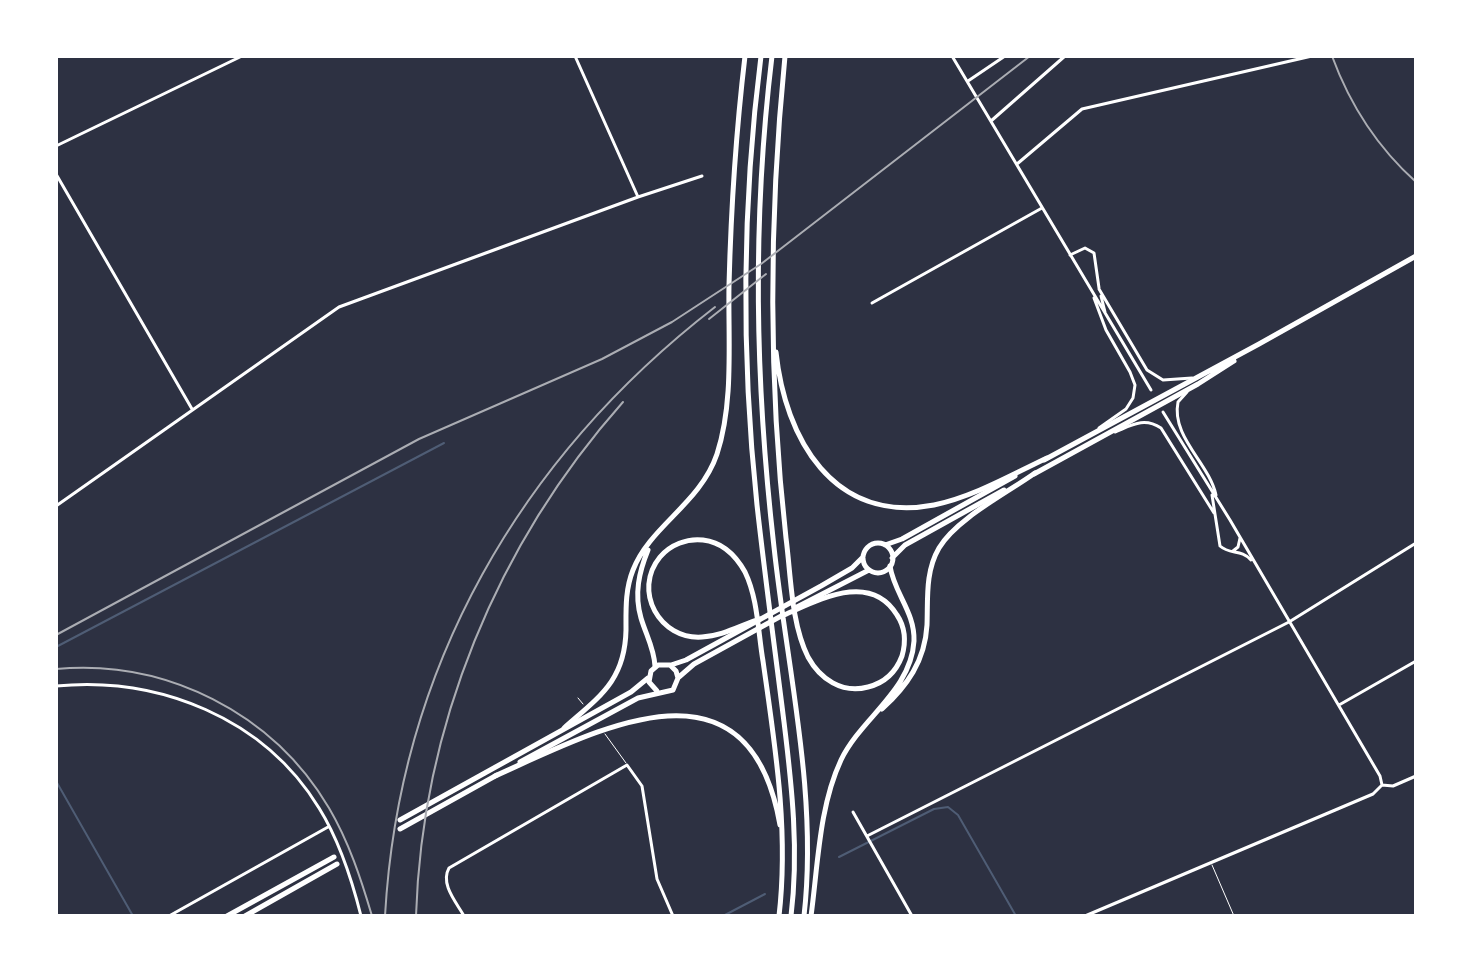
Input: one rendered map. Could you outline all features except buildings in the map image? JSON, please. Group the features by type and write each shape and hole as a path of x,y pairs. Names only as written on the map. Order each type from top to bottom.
{"main road":[{"path":"564,728 602,695 618,671 625,643 629,582 639,559 704,482 722,437 735,163 745,56"},
{"path":"761,56 747,208 746,356 757,505 792,786 795,849 791,916"},
{"path":"772,56 759,196 758,356 768,498 806,798 808,866 804,916"},
{"path":"785,56 775,177 773,393 797,617 803,643 816,669 826,679 841,687 857,689 883,681 894,669 904,649 904,632 896,613 886,602 868,593 848,591 804,604"},
{"path":"772,321 781,388 799,439 813,460 830,478 859,496 900,507 936,504 975,491 1088,439 1416,256"},
{"path":"872,718 900,691 919,661 926,637 929,573 940,545 964,521 1088,439"},
{"path":"655,666 686,660 852,568 870,545 885,545 902,539 1047,458"},
{"path":"811,916 833,780 848,747 903,676 913,648 911,619 892,581 892,558 905,545 1035,473"},
{"path":"400,820 631,692 649,677 655,666 652,644 639,610 637,591 643,564 655,538"},
{"path":"749,624 702,637 674,631 658,617 650,599 650,577 657,561 676,544 701,540 724,547 744,571 756,613 778,767 783,846 779,916"},
{"path":"885,545 892,558"},
{"path":"863,557 869,570"},
{"path":"649,677 650,684 657,691 665,693 673,690 678,678 694,664 869,570 880,572 890,566"},
{"path":"670,665 678,678"},
{"path":"400,829 625,705 657,691"},
{"path":"495,776 616,725 660,715 699,718 735,736 758,761 774,793 783,846"},
{"path":"227,916 334,857"},
{"path":"245,916 337,864"}],"street":[{"path":"56,146 242,56"},
{"path":"575,56 638,197"},
{"path":"952,56 1151,390"},
{"path":"968,81 1005,56"},
{"path":"991,121 1065,56"},
{"path":"1017,164 1082,109 1312,56"},
{"path":"56,174 192,409"},
{"path":"56,506 339,307 702,176"},
{"path":"872,303 1042,208"},
{"path":"1070,255 1085,248 1094,253 1106,315"},
{"path":"1099,289 1147,370 1155,377 1172,382 1197,380"},
{"path":"1088,439 1130,405 1135,389 1133,377 1106,330 1091,290"},
{"path":"1197,380 1181,398 1177,415 1181,430 1212,482 1217,499"},
{"path":"1163,412 1380,776 1382,785"},
{"path":"1088,439 1137,422 1157,425 1167,434 1214,513"},
{"path":"1210,491 1220,546 1226,551 1246,555 1256,566"},
{"path":"1233,551 1238,547 1239,537"},
{"path":"868,837 1289,622 1416,543"},
{"path":"1338,706 1416,661"},
{"path":"56,686 109,685 151,691 198,706 238,725 269,749 297,777 318,805 345,864 361,916"},
{"path":"464,916 445,880 449,868 627,765 642,786 657,879 673,916"},
{"path":"1382,785 1393,786 1416,776"},
{"path":"1085,916 1373,794 1382,785"},
{"path":"853,812 912,916"},
{"path":"169,916 328,827"}],"lane":[{"path":"578,698 585,707"},
{"path":"605,734 627,765"},
{"path":"1211,863 1234,916"}],"waterway":[{"path":"56,647 444,443"},
{"path":"56,781 133,916"},
{"path":"839,857 934,809 948,807 958,815 1016,916"},
{"path":"723,916 765,894"}],"railway":[{"path":"56,635 419,439 602,359 672,322 761,264 1030,56"},
{"path":"1332,56 1366,124 1416,182"},
{"path":"709,319 766,274"},
{"path":"385,916 395,825 415,737 444,654 482,575 529,500 583,431 645,366 715,307"},
{"path":"416,916 421,845 433,776 451,707 474,641 504,577 538,516 578,457 623,402"},
{"path":"56,669 97,668 137,673 213,699 247,720 278,745 306,774 329,808 348,847 372,916"}]}
